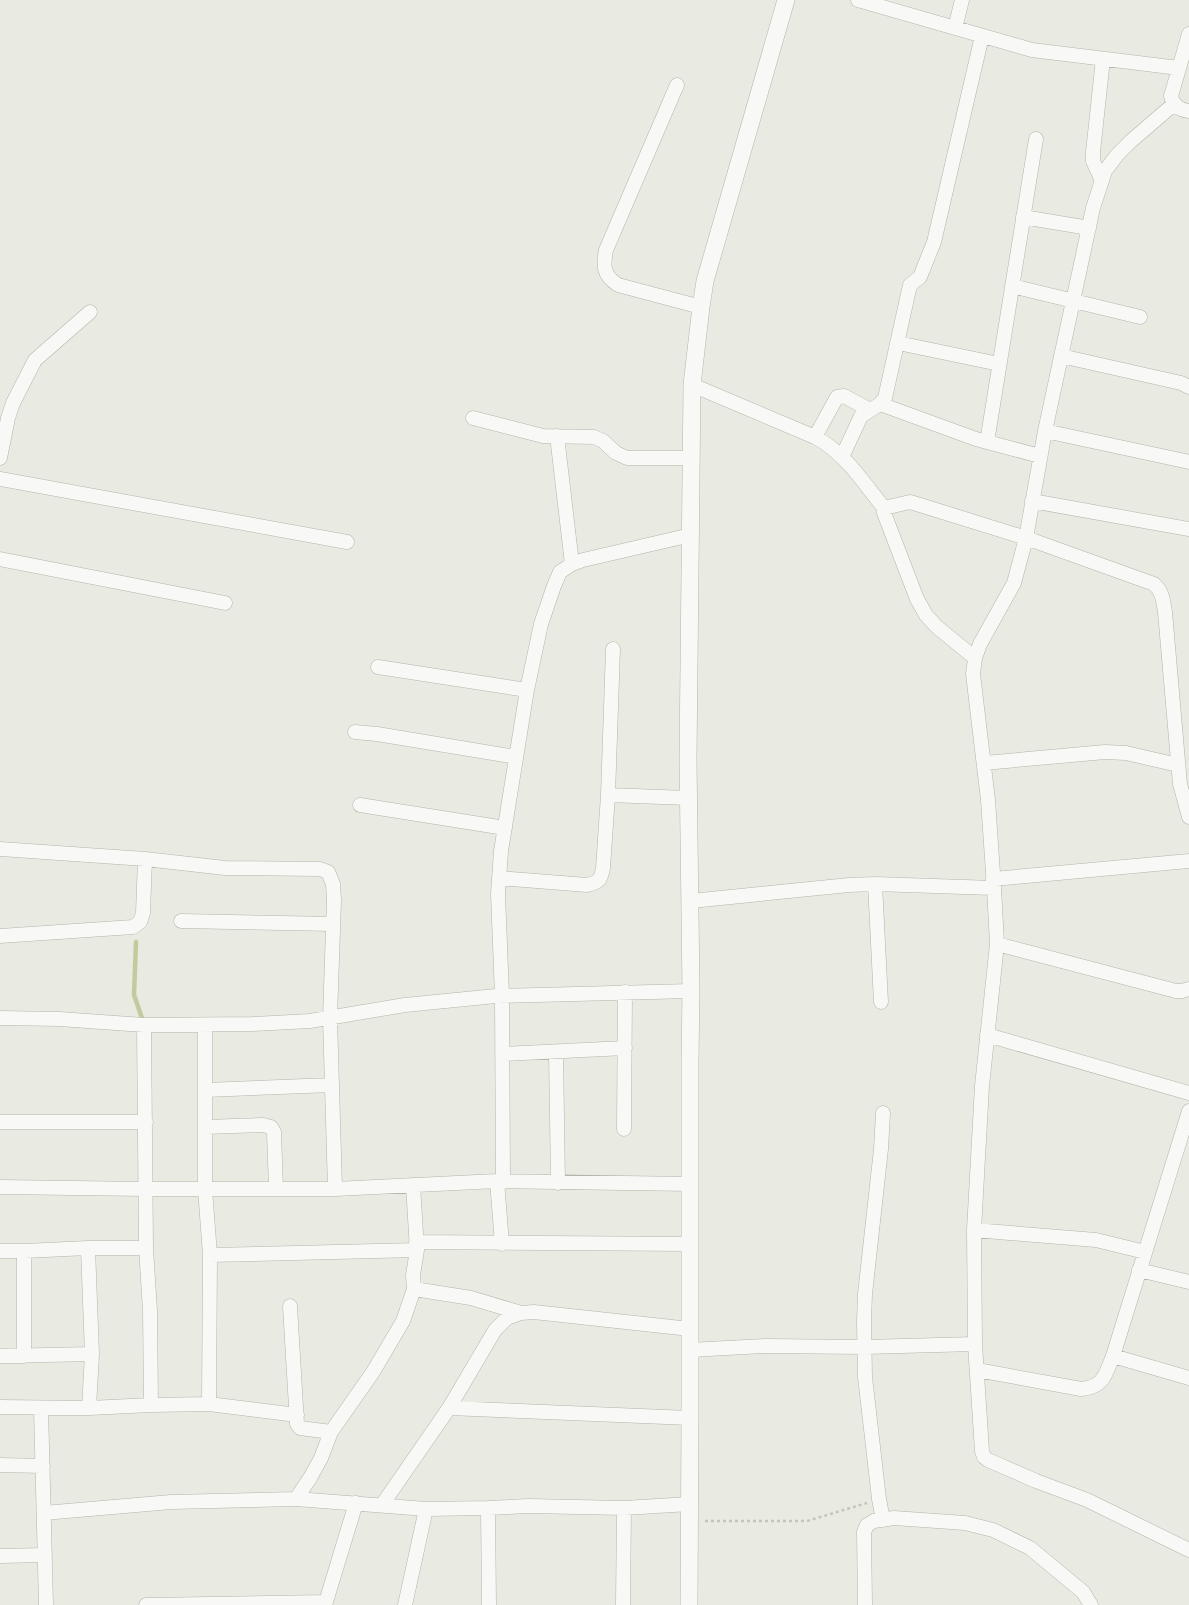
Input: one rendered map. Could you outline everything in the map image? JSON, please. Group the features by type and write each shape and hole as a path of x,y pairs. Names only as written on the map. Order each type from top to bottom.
{"street":[{"path":"689,1605 691,901 688,798 692,385 705,281 786,0"},
{"path":"858,0 1032,50 1179,68"},
{"path":"955,28 962,0"},
{"path":"1189,34 1171,96 1174,104 1178,108 1189,111"},
{"path":"842,456 861,416 885,398 910,285 920,277 934,242 982,36"},
{"path":"1102,181 1093,161 1093,152 1103,59"},
{"path":"677,85 606,250 606,271 609,278 618,285 701,307"},
{"path":"1174,104 1117,155 1105,171 1089,228 1045,431 1026,538 1014,583 980,644 973,674 988,800 997,944 982,1086 974,1230 975,1344 982,1451 988,1460 1036,1481 1088,1500 1189,1550"},
{"path":"987,442 1036,139"},
{"path":"1023,217 1089,228"},
{"path":"1012,286 1140,317"},
{"path":"0,458 8,418 35,360 90,312"},
{"path":"898,342 999,364"},
{"path":"1062,356 1181,383 1189,387"},
{"path":"692,385 815,437 830,445 842,456 884,508 884,512 914,592 926,615 937,627 976,658"},
{"path":"815,437 837,397 844,396 987,442 1040,456"},
{"path":"473,418 543,436 594,437 603,441 616,453 627,458 692,458"},
{"path":"1045,431 1189,462"},
{"path":"556,436 572,564"},
{"path":"0,479 347,542"},
{"path":"1032,501 1189,529"},
{"path":"884,508 910,502 1026,538 1154,584 1159,589 1165,612 1180,784 1189,817"},
{"path":"502,1244 500,1182 502,996 499,878 505,828 527,690 541,624 560,572 572,564 582,560 690,535"},
{"path":"0,559 225,603"},
{"path":"499,878 587,885 597,883 601,878 608,796 613,649"},
{"path":"378,666 527,690"},
{"path":"355,732 377,734 516,757"},
{"path":"984,763 1105,752 1126,753 1178,766"},
{"path":"608,796 688,798"},
{"path":"360,805 505,828"},
{"path":"0,849 145,859 225,868 320,869 328,872 333,884 330,1018 335,1189"},
{"path":"0,936 133,927 140,922 143,913 145,859"},
{"path":"691,901 849,885 994,884 1189,861"},
{"path":"875,884 881,1002"},
{"path":"181,921 333,924"},
{"path":"997,944 1176,991 1189,989"},
{"path":"0,1018 59,1019 144,1025 252,1024 330,1018 405,1005 502,996 691,991"},
{"path":"624,1129 625,992"},
{"path":"144,1025 146,1248 150,1311 151,1405"},
{"path":"205,1025 205,1189 210,1255 209,1404"},
{"path":"987,1035 1189,1093"},
{"path":"502,1054 625,1048"},
{"path":"556,1052 558,1183"},
{"path":"205,1090 332,1085"},
{"path":"977,1370 1081,1389 1092,1388 1102,1382 1113,1356 1189,1111"},
{"path":"883,1112 881,1149 865,1294 864,1321 865,1377 879,1500 884,1520"},
{"path":"0,1122 146,1122"},
{"path":"205,1127 263,1125 271,1127 274,1132 276,1189"},
{"path":"0,1187 146,1190 335,1189 500,1182 690,1184"},
{"path":"296,1498 310,1478 321,1458 331,1432 372,1372 403,1321 414,1289 413,1275 417,1246 413,1185"},
{"path":"974,1230 1096,1240 1145,1252"},
{"path":"210,1255 417,1246 502,1244 690,1244"},
{"path":"88,1248 92,1354 89,1408"},
{"path":"0,1251 146,1248"},
{"path":"24,1251 24,1356"},
{"path":"1139,1270 1189,1282"},
{"path":"414,1289 471,1298 521,1313"},
{"path":"290,1306 297,1424 300,1428 331,1432"},
{"path":"382,1505 449,1408 495,1330 507,1318 521,1313 534,1312 690,1329"},
{"path":"690,1350 766,1346 865,1347 975,1344"},
{"path":"0,1356 92,1354"},
{"path":"1113,1356 1189,1378"},
{"path":"0,1407 89,1408 209,1404 297,1415"},
{"path":"41,1408 46,1605"},
{"path":"449,1408 690,1418"},
{"path":"0,1465 43,1466"},
{"path":"44,1513 171,1502 296,1498 426,1509 529,1506 690,1510"},
{"path":"146,1605 326,1604 356,1503"},
{"path":"488,1508 489,1605"},
{"path":"623,1605 624,1508"},
{"path":"405,1605 426,1509"},
{"path":"865,1605 864,1532 867,1525 874,1521 894,1518 965,1523 993,1530 1030,1548 1083,1592 1091,1605"},
{"path":"0,1556 45,1555"}],"path":[{"path":"690,1510 701,1521 808,1521 879,1500"}],"waterway":[{"path":"136,942 134,995 144,1024"}]}
